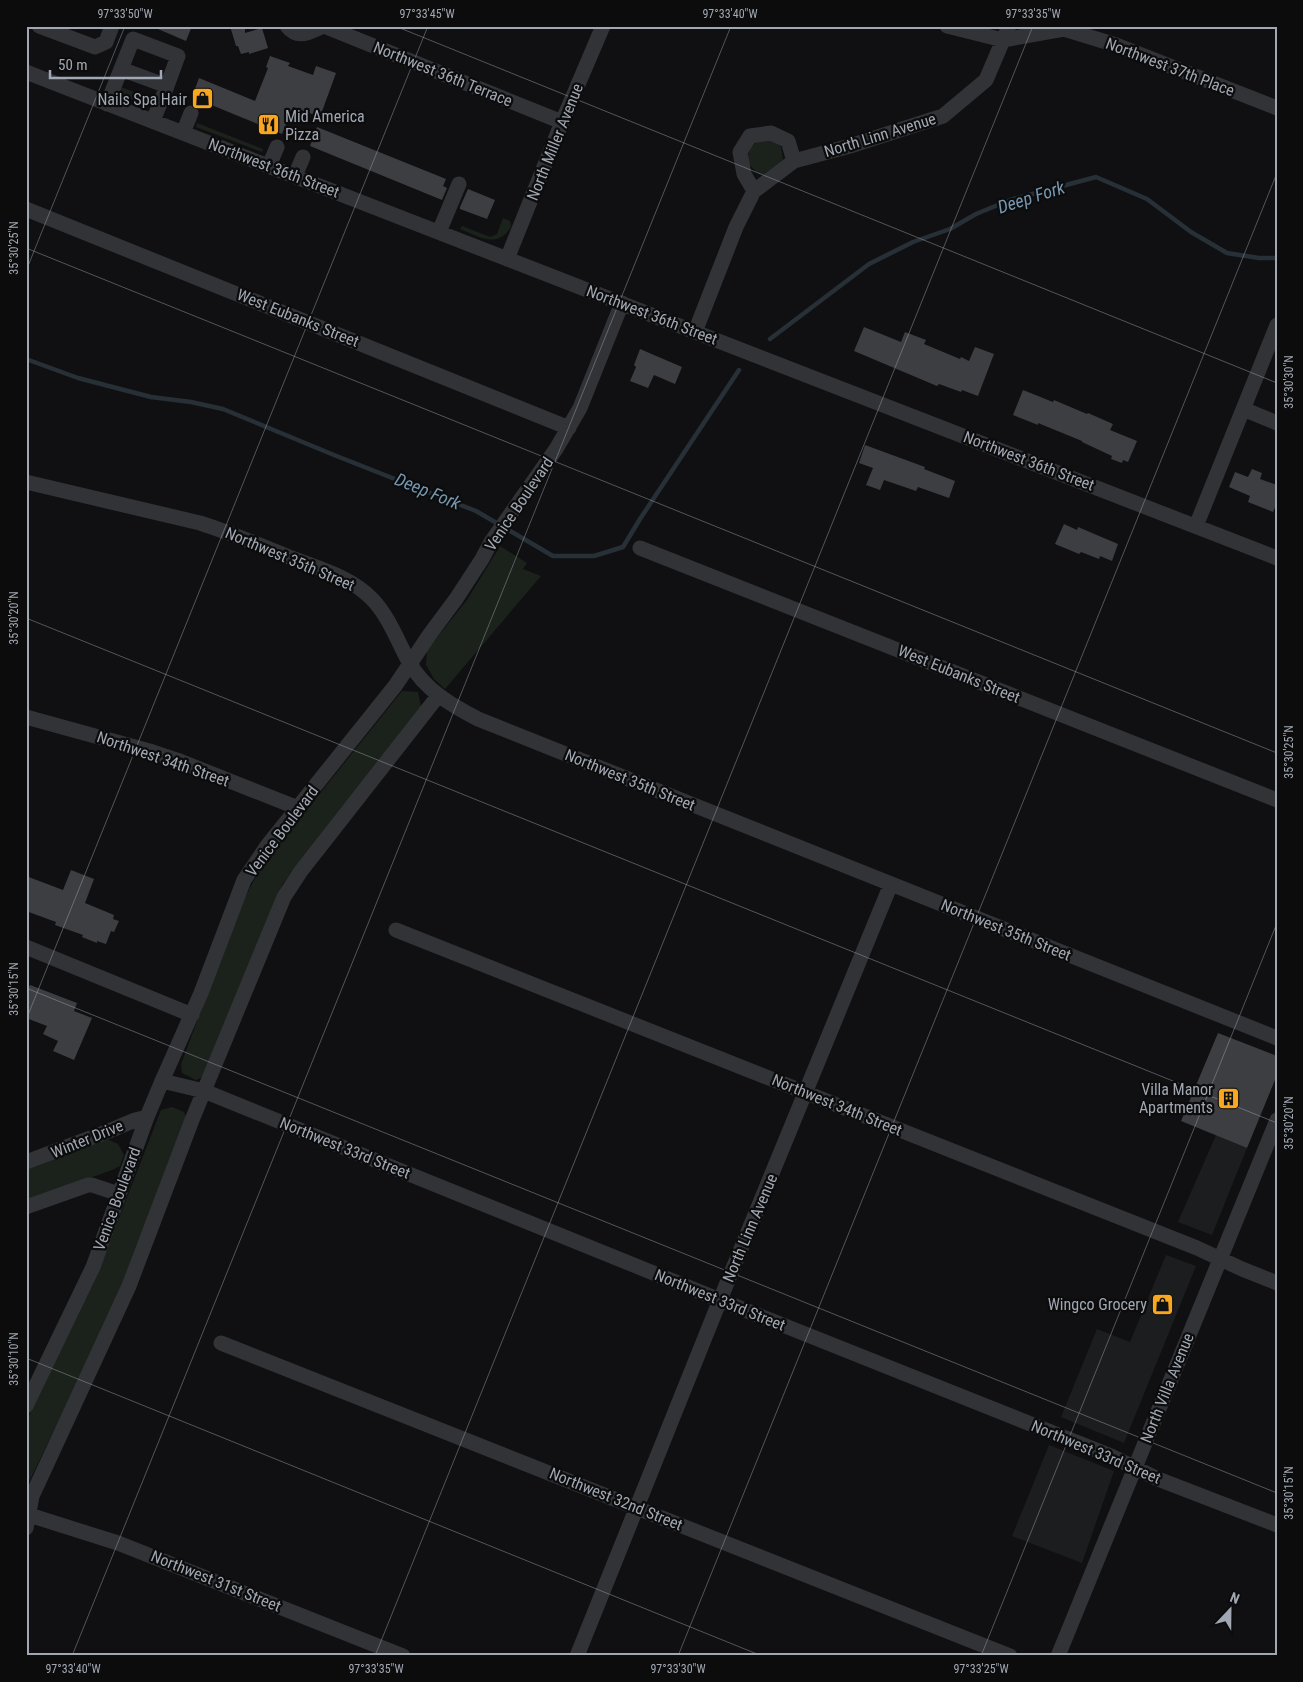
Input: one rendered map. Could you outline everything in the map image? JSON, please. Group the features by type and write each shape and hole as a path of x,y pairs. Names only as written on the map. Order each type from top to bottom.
{"street":[{"path":"39,26 95,47 106,42 112,26"},
{"name":"Northwest 36th Terrace","path":"287,26 296,34 304,35 323,26 562,122"},
{"name":"North Miller Avenue","path":"507,259 603,26"},
{"path":"947,26 1006,33"},
{"name":"Northwest 37th Place","path":"1006,33 1064,29 1116,45 1277,108"},
{"name":"North Linn Avenue","path":"696,332 736,227 754,191 794,161 850,146 943,116 986,80 1006,33"},
{"path":"107,104 133,39 178,56 153,121"},
{"path":"121,69 167,86"},
{"name":"Northwest 36th Street","path":"26,72 1277,558"},
{"path":"183,133 191,113"},
{"path":"754,191 744,174 740,152 750,136 771,133 788,141 794,161"},
{"path":"269,166 277,147"},
{"path":"295,176 303,157"},
{"path":"439,232 459,184"},
{"name":"West Eubanks Street","path":"26,209 569,428"},
{"name":"Venice Boulevard","path":"26,1406 92,1267 147,1117 192,1015 244,880 267,846 395,686 456,599 491,542 556,449 588,390 622,303"},
{"path":"1196,526 1277,326"},
{"path":"1243,409 1277,423"},
{"name":"Northwest 35th Street","path":"26,482 208,526 344,579 365,592 382,611 410,664 423,682 438,696 478,719 1277,1038"},
{"name":"West Eubanks Street","path":"640,548 1277,800"},
{"path":"27,1519 32,1496 129,1286 204,1091 284,897 301,871 438,696"},
{"name":"Northwest 34th Street","path":"26,717 121,742 161,755 298,808"},
{"name":"North Linn Avenue","path":"577,1656 720,1300 891,884"},
{"name":"Northwest 34th Street","path":"396,930 1277,1283"},
{"path":"26,947 192,1015"},
{"name":"Northwest 33rd Street","path":"162,1081 204,1091 1111,1456 1158,1479 1277,1525"},
{"name":"Winter Drive","path":"26,1162 147,1117"},
{"name":"North Villa Avenue","path":"1058,1656 1277,1120"},
{"path":"26,1207 84,1185 92,1185 119,1194"},
{"name":"Northwest 32nd Street","path":"221,1343 1010,1656"},
{"name":"Northwest 31st Street","path":"27,1519 126,1546 403,1656"}],"shaded area":[{"path":"121,87 153,99 150,104 145,105 124,96"},
{"path":"197,123 263,149 262,152 196,127"},
{"path":"762,139 771,139 781,147 783,160 763,175 756,172 748,157 752,147"},
{"path":"503,218 510,221 511,227 500,238 481,238 460,229 462,226 490,237 497,234"},
{"path":"500,546 527,563 523,569 541,576 445,689 434,679 426,665 427,650 467,600"},
{"path":"402,691 418,692 421,707 282,885 204,1076 196,1080 182,1073 181,1064 241,905 261,867"},
{"path":"172,1107 184,1112 186,1118 119,1297 26,1488 26,1422 95,1280 161,1110"},
{"path":"1216,1135 1247,1148 1212,1235 1178,1222"},
{"path":"107,1139 118,1144 124,1155 120,1166 26,1201 26,1169"},
{"path":"1166,1255 1196,1266 1124,1443 1061,1417 1097,1329 1130,1342"},
{"path":"1049,1445 1114,1471 1082,1563 1012,1536"}],"building":[{"path":"151,26 192,26 186,41"},
{"path":"230,26 245,26 245,33 262,28 268,48 249,54 249,52 241,54 238,46 236,46"},
{"path":"270,56 290,63 288,66 313,75 316,66 336,73 320,117 293,107 282,134 192,97 199,78 255,101 268,68 266,67"},
{"path":"317,127 446,179 443,186 447,188 442,200 310,146"},
{"path":"468,189 495,200 487,219 460,209"},
{"path":"864,327 901,342 905,332 926,340 924,344 969,361 975,347 994,354 978,396 939,384 937,386 854,351"},
{"path":"640,349 682,367 675,384 654,375 648,388 630,381 636,367 634,365"},
{"path":"1023,390 1053,402 1054,400 1113,424 1110,430 1137,441 1128,462 1123,460 1122,463 1111,459 1112,456 1082,441 1013,415"},
{"path":"865,445 925,467 924,469 955,481 949,498 918,487 916,491 884,480 880,490 866,485 873,468 859,463"},
{"path":"1252,469 1262,473 1260,479 1277,485 1277,503 1273,512 1248,502 1250,496 1229,487 1235,472 1248,477"},
{"path":"1064,524 1077,530 1078,527 1118,544 1112,561 1100,556 1099,559 1081,552 1079,554 1055,544"},
{"path":"71,870 94,879 85,903 114,915 113,919 119,921 114,932 111,931 106,944 97,941 97,943 82,937 83,935 55,925 56,922 26,911 26,876 63,890"},
{"path":"30,985 77,1003 74,1011 92,1018 74,1060 53,1051 58,1041 43,1034 47,1026 26,1018 26,992"},
{"name":"Villa Manor Apartments","path":"1218,1033 1277,1056 1277,1075 1247,1148 1181,1121"}],"waterway":[{"name":"Deep Fork","path":"770,339 869,264 913,242 950,229 976,214 1010,200 1096,177 1147,199 1191,232 1227,253 1259,258 1277,258"},
{"name":"Deep Fork","path":"26,359 78,378 151,397 191,402 223,409 476,511 553,556 594,556 623,547 739,370"}],"place":[{"name":"Nails Spa Hair","path":"203,99"},
{"name":"Mid America Pizza","path":"269,125"},
{"name":"Villa Manor Apartments","path":"1229,1098"},
{"name":"Wingco Grocery","path":"1163,1304"}]}
